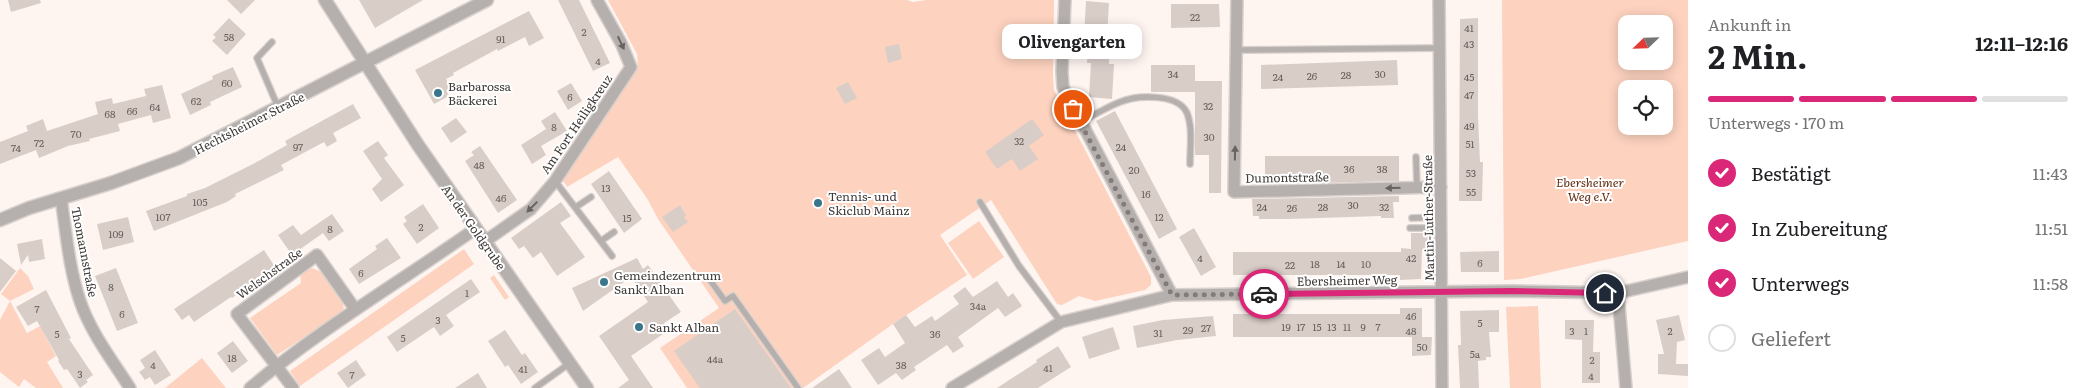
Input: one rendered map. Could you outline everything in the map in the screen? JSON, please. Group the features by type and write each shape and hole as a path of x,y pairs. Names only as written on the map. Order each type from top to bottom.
{"street":[{"name":"An der Goldgrube","path":"326,0 382,91 484,242 587,388"},
{"name":"Hechtsheimer Straße","path":"0,220 28,208 158,168 487,0"},
{"name":"Am Fort Heiligkreuz","path":"484,242 531,210 555,181 631,67 621,42 597,0"},
{"path":"1064,0 1062,81 1066,96 1172,295"},
{"name":"Dumontstraße","path":"1237,0 1234,192 1441,187"},
{"name":"Martin-Luther-Straße","path":"1439,0 1442,388"},
{"name":"Thomannstraße","path":"60,198 80,301 96,336 130,388"},
{"path":"250,388 276,366 356,309 475,228"},
{"name":"Welschstraße","path":"276,366 237,314 317,255 356,309"},
{"name":"Ebersheimer Weg","path":"952,388 1061,322 1172,295 1618,293 1688,277"},
{"path":"1618,293 1626,388"},
{"path":"276,366 293,388"}],"lane":[{"path":"272,42 257,58 278,107"},
{"path":"1237,50 1439,48"},
{"path":"1080,122 1121,101 1152,97 1176,101 1183,106 1189,120 1190,164"},
{"path":"1416,157 1417,187"},
{"path":"555,181 612,256"},
{"path":"576,207 591,198"},
{"path":"980,202 1019,266 1061,322"},
{"path":"1412,218 1442,223"},
{"path":"1410,228 1442,223"},
{"path":"601,241 614,232"},
{"path":"710,280 725,301 733,296 798,388"},
{"path":"535,388 570,363"}],"green space":[{"path":"608,0 907,0 913,2 926,0 1054,0 1054,90 1151,277 1151,285 1145,290 1095,301 1079,296 1062,305 1057,304 991,200 940,235 967,275 893,324 803,388 687,388 660,348 719,308 618,157 567,187 561,177 638,67 637,54"},
{"name":"Ebersheimer Weg e.V.","path":"1502,0 1688,0 1688,241 1521,279 1504,280"},
{"path":"979,221 1004,257 973,279 948,243"},
{"path":"464,249 474,264 300,386 290,371"},
{"path":"20,268 28,276 34,289 10,301 1,294"},
{"path":"312,268 322,272 342,297 344,311 277,355 250,318 301,283 300,273"},
{"path":"494,275 509,297 505,300 490,278"},
{"path":"10,301 27,333 40,326 56,356 47,362 63,388 36,388 24,379 19,387 0,372 0,320"},
{"path":"1538,306 1541,388 1510,388 1506,307"},
{"path":"202,358 226,388 165,388"}],"building":[{"path":"8,0 40,0 41,3 11,12"},
{"path":"227,0 255,0 241,14"},
{"path":"359,0 423,0 375,28"},
{"path":"558,0 579,0 610,63 593,71"},
{"path":"1086,1 1109,3 1107,37 1110,37 1109,64 1114,64 1112,99 1089,97 1091,63 1087,63 1089,36 1084,36"},
{"path":"1171,4 1219,4 1220,27 1171,28"},
{"path":"529,11 544,38 529,46 525,37 498,51 497,49 453,73 454,75 446,79 450,86 447,97 434,104 415,70"},
{"path":"229,18 246,34 227,55 212,41 216,37 213,35"},
{"path":"1478,18 1478,116 1480,162 1483,162 1482,201 1459,201 1460,19"},
{"path":"899,44 902,59 888,63 885,47"},
{"path":"1397,60 1398,85 1261,89 1261,65"},
{"path":"1151,65 1195,65 1195,81 1222,81 1221,193 1209,193 1209,155 1195,155 1195,92 1151,92"},
{"path":"233,67 242,87 210,102 211,105 190,115 181,94 213,79 212,76"},
{"path":"848,82 857,98 845,104 836,88"},
{"path":"571,83 582,101 568,110 557,91"},
{"path":"162,85 171,118 153,123 151,115 118,124 120,131 68,146 39,158 36,150 0,164 0,142 28,131 26,126 43,119 47,131 98,114 95,102 112,98 113,104 146,96 144,89"},
{"path":"353,104 361,118 333,133 337,141 327,147 324,142 281,165 284,170 235,194 236,196 227,202 154,231 146,211 187,196 187,194 205,188 253,164 287,145 285,141"},
{"path":"1115,111 1177,229 1159,239 1096,121"},
{"path":"555,112 567,131 541,146 546,155 532,164 521,145 546,129 541,121"},
{"path":"456,118 467,132 451,143 441,128"},
{"path":"1032,119 1044,135 1029,146 1038,159 1020,171 1012,159 997,169 985,152"},
{"path":"378,141 388,155 384,158 404,185 381,202 372,189 382,179 363,151"},
{"path":"480,146 517,200 498,213 465,161 474,155 471,152"},
{"path":"1265,156 1399,156 1399,181 1265,184"},
{"path":"609,171 642,219 624,233 591,184"},
{"path":"1399,196 1399,202 1393,202 1394,218 1381,218 1381,216 1259,219 1259,216 1253,216 1252,199"},
{"path":"561,202 571,216 560,223 585,257 557,276 541,252 533,258 524,246 519,249 511,238"},
{"path":"423,204 439,228 417,244 403,224 407,221 404,217"},
{"path":"680,205 688,222 673,232 662,217"},
{"path":"332,214 344,231 329,241 323,233 292,255 278,235 293,225 301,235"},
{"path":"128,217 134,242 103,250 97,224"},
{"path":"1194,228 1216,267 1201,276 1179,237"},
{"path":"1411,233 1431,233 1431,249 1422,250 1421,279 1400,280 1400,275 1233,275 1233,252 1401,252 1401,248 1411,249"},
{"path":"387,238 401,258 359,284 349,269 377,249 375,246"},
{"path":"42,239 45,259 29,262 28,255 21,265 17,244"},
{"path":"264,250 275,267 194,322 189,315 182,320 174,309"},
{"path":"1499,251 1499,272 1461,272 1460,252"},
{"path":"0,258 16,271 0,292"},
{"path":"637,258 643,269 648,265 681,312 664,323 669,330 631,356 653,388 618,388 629,380 599,336 648,302 631,277 583,311 572,288"},
{"path":"116,268 138,323 117,331 95,276"},
{"path":"471,279 480,292 446,315 454,326 440,336 434,327 397,352 387,337"},
{"path":"997,281 1008,297 1013,293 1022,306 1005,317 998,308 958,337 964,346 953,353 947,345 914,367 916,370 902,380 896,373 878,385 861,360 879,348 885,357 905,343 893,324 906,315 915,327 932,316 935,321 959,304 953,296 965,287 973,297"},
{"path":"46,290 71,338 69,339 93,375 80,388 67,369 64,370 58,361 37,321 28,326 16,307"},
{"path":"1400,308 1422,308 1422,337 1432,337 1431,355 1412,356 1412,337 1233,337 1233,314 1400,314"},
{"path":"735,309 791,388 700,388 674,351"},
{"path":"1499,310 1499,332 1489,332 1491,357 1478,361 1479,388 1460,388 1458,345 1461,345 1460,311"},
{"path":"1679,315 1685,340 1677,342 1676,364 1688,364 1688,376 1658,374 1658,354 1664,354 1656,320"},
{"path":"1213,316 1216,336 1177,340 1137,348 1133,326 1163,320"},
{"path":"1565,320 1594,320 1593,352 1600,352 1600,383 1582,383 1582,340 1565,339"},
{"path":"1113,327 1120,349 1089,359 1082,337"},
{"path":"505,330 522,355 525,353 538,372 521,384 508,365 505,367 488,341"},
{"path":"233,341 248,361 232,373 217,353"},
{"path":"1058,346 1071,367 1038,388 997,388 1037,362 1036,360"},
{"path":"155,350 171,375 155,385 150,377 145,380 139,372 145,368 140,360"},
{"path":"356,360 366,375 348,388 337,373"},
{"path":"839,369 852,388 812,388"},
{"path":"478,373 487,388 455,388"}],"way so far":[{"path":"1073,109 1172,295 1264,294"}],"place":[{"name":"Barbarossa Bäckerei","path":"438,93"},
{"name":"Olivengarten","path":"1073,109"},
{"name":"Tennis- und Skiclub Mainz","path":"818,203"},
{"name":"Gemeindezentrum Sankt Alban","path":"604,282"},
{"name":"Sankt Alban","path":"639,327"}],"route":[{"path":"1264,294 1512,291 1605,293"}]}
